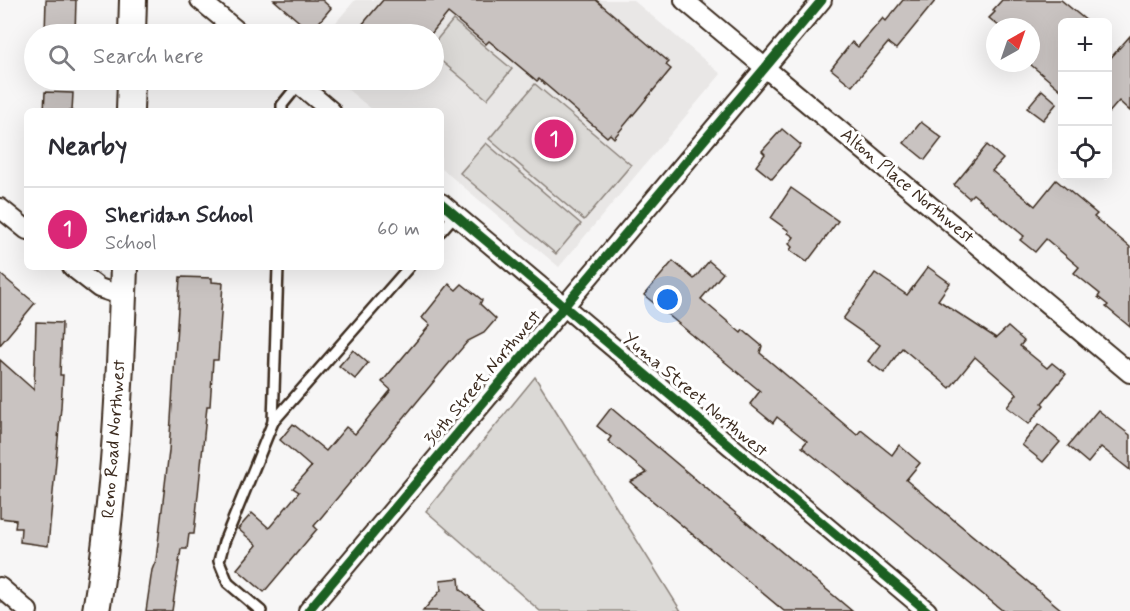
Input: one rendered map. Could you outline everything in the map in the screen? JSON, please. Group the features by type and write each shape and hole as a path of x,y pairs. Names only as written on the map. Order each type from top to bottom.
{"main road":[{"path":"132,24 133,0"},
{"path":"130,108 131,90"},
{"name":"Reno Road Northwest","path":"96,611 116,441 124,270"}],"street":[{"path":"200,0 229,24"},
{"name":"Alton Place Northwest","path":"684,0 1130,373"},
{"name":"36th Street Northwest","path":"308,611 822,0"},
{"path":"306,90 327,108"},
{"path":"0,208 24,228"},
{"name":"Yuma Street Northwest","path":"448,209 927,611"},
{"path":"76,270 99,288 123,296"},
{"path":"0,587 28,611"}],"lane":[{"path":"282,108 291,90"},
{"path":"273,422 278,270"},
{"path":"261,611 228,583 219,561 224,542 273,422 406,270"}],"shaded area":[{"path":"355,0 633,0 721,74 559,267 444,171 444,108 370,108 348,90 444,90 444,24 335,24"},
{"path":"453,20 512,69 487,99 444,63 444,31"},
{"path":"535,84 631,165 584,220 489,139"},
{"path":"486,143 581,224 556,254 460,173"},
{"path":"535,377 681,611 540,611 426,511"}],"building":[{"path":"46,0 76,0 75,24 45,24"},
{"path":"274,0 322,0 331,8 318,24 302,24"},
{"path":"383,0 596,0 669,62 666,65 671,69 614,138 610,134 607,137 539,79 537,81 489,41 486,44 448,13 439,24 363,24"},
{"path":"903,0 936,0 896,49 888,43 852,86 831,69 852,42 858,47 883,18 886,21"},
{"path":"1002,0 1061,0 1083,18 1058,18 1058,88 1039,72 1040,18 989,18 995,12 993,10"},
{"path":"1130,36 1130,111 1119,101 1112,109 1112,56"},
{"path":"1042,90 1057,103 1043,120 1027,108"},
{"path":"45,92 73,93 72,108 44,108"},
{"path":"921,122 942,138 925,160 904,143"},
{"path":"782,129 801,145 772,179 756,166 765,154 762,151"},
{"path":"987,145 1003,159 992,171 1035,206 1056,180 1097,214 1094,217 1130,247 1130,327 1106,307 1108,305 1098,297 1100,294 1074,273 1079,267 1046,239 1035,252 1020,240 1024,236 973,194 969,198 954,185"},
{"path":"791,188 838,221 807,262 790,250 792,247 789,244 794,237 771,218"},
{"path":"673,261 694,279 709,261 723,273 701,299 741,333 743,330 762,346 760,353 857,435 861,430 892,455 899,445 920,463 906,480 1063,611 1003,611 802,447 807,441 777,417 773,423 750,404 760,391 644,295"},
{"path":"928,267 950,283 938,300 996,338 1008,327 1024,341 1020,346 1047,368 1052,363 1066,374 1042,403 1044,405 1029,424 1007,407 1017,394 975,357 950,388 902,348 884,373 868,361 880,345 843,319 875,273 907,295"},
{"path":"0,274 35,303 0,345"},
{"path":"180,277 212,278 212,282 223,283 218,360 213,360 210,406 207,406 194,534 189,534 187,549 181,549 172,611 146,611 152,570 156,560 169,451"},
{"path":"449,284 456,290 462,284 482,300 480,304 496,319 484,333 468,341 445,368 314,526 317,529 264,592 237,569 257,545 238,529 252,513 269,528 299,492 293,488 311,467 280,440 293,424 326,451 346,427 355,434 391,390 382,382 430,325 422,318"},
{"path":"36,322 62,323 61,407 48,546 20,542 21,528 15,528 16,520 0,518 0,360 34,390"},
{"path":"353,350 368,363 355,379 339,366"},
{"path":"611,408 852,611 784,611 630,482 647,473 608,441 611,437 597,426"},
{"path":"1098,410 1130,435 1130,470 1101,447 1088,463 1068,446"},
{"path":"1039,424 1060,442 1043,462 1022,445"},
{"path":"459,578 460,589 486,611 423,611 441,590 440,580"}],"cycle path":[{"path":"308,611 822,0"},
{"path":"444,206 927,611"}],"place":[{"name":"Sheridan School","path":"554,139"}]}
